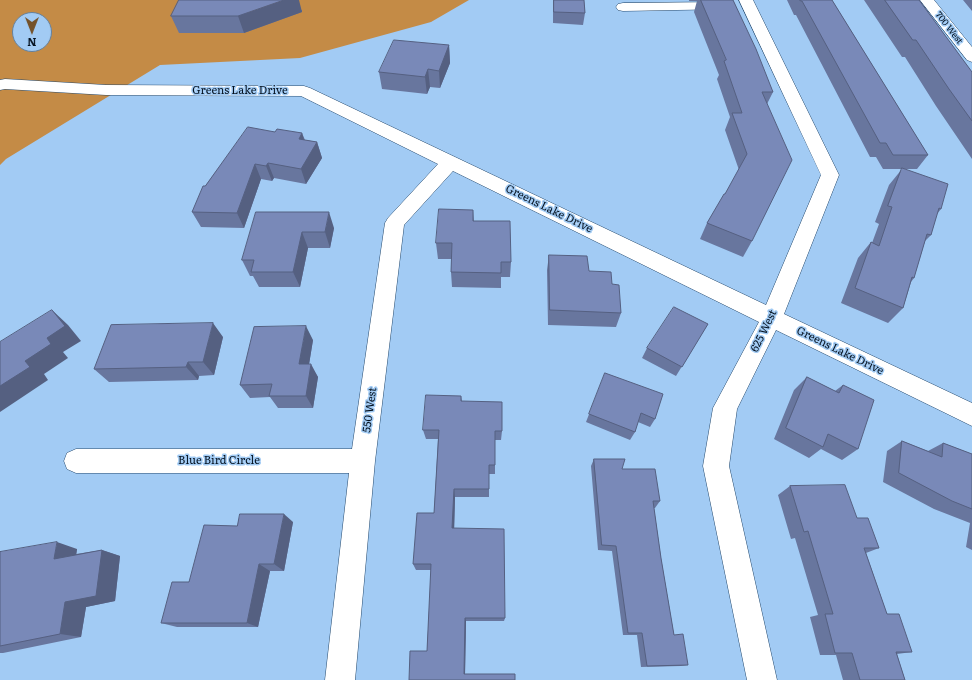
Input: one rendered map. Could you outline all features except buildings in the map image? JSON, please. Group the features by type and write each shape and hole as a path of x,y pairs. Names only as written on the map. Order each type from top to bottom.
{"street":[{"name":"700 West","path":"927,0 972,57"},
{"path":"623,7 748,3"},
{"name":"625 West","path":"748,3 830,175 772,318 725,408 716,466 762,680"},
{"name":"Greens Lake Drive","path":"0,85 5,84 106,90 304,91 972,415"},
{"name":"550 West","path":"340,680 363,461 395,223 451,161"},
{"name":"Blue Bird Circle","path":"76,461 363,461"}],"shaded area":[{"path":"0,0 469,0 431,22 300,58 160,65 6,159 0,165"}]}
